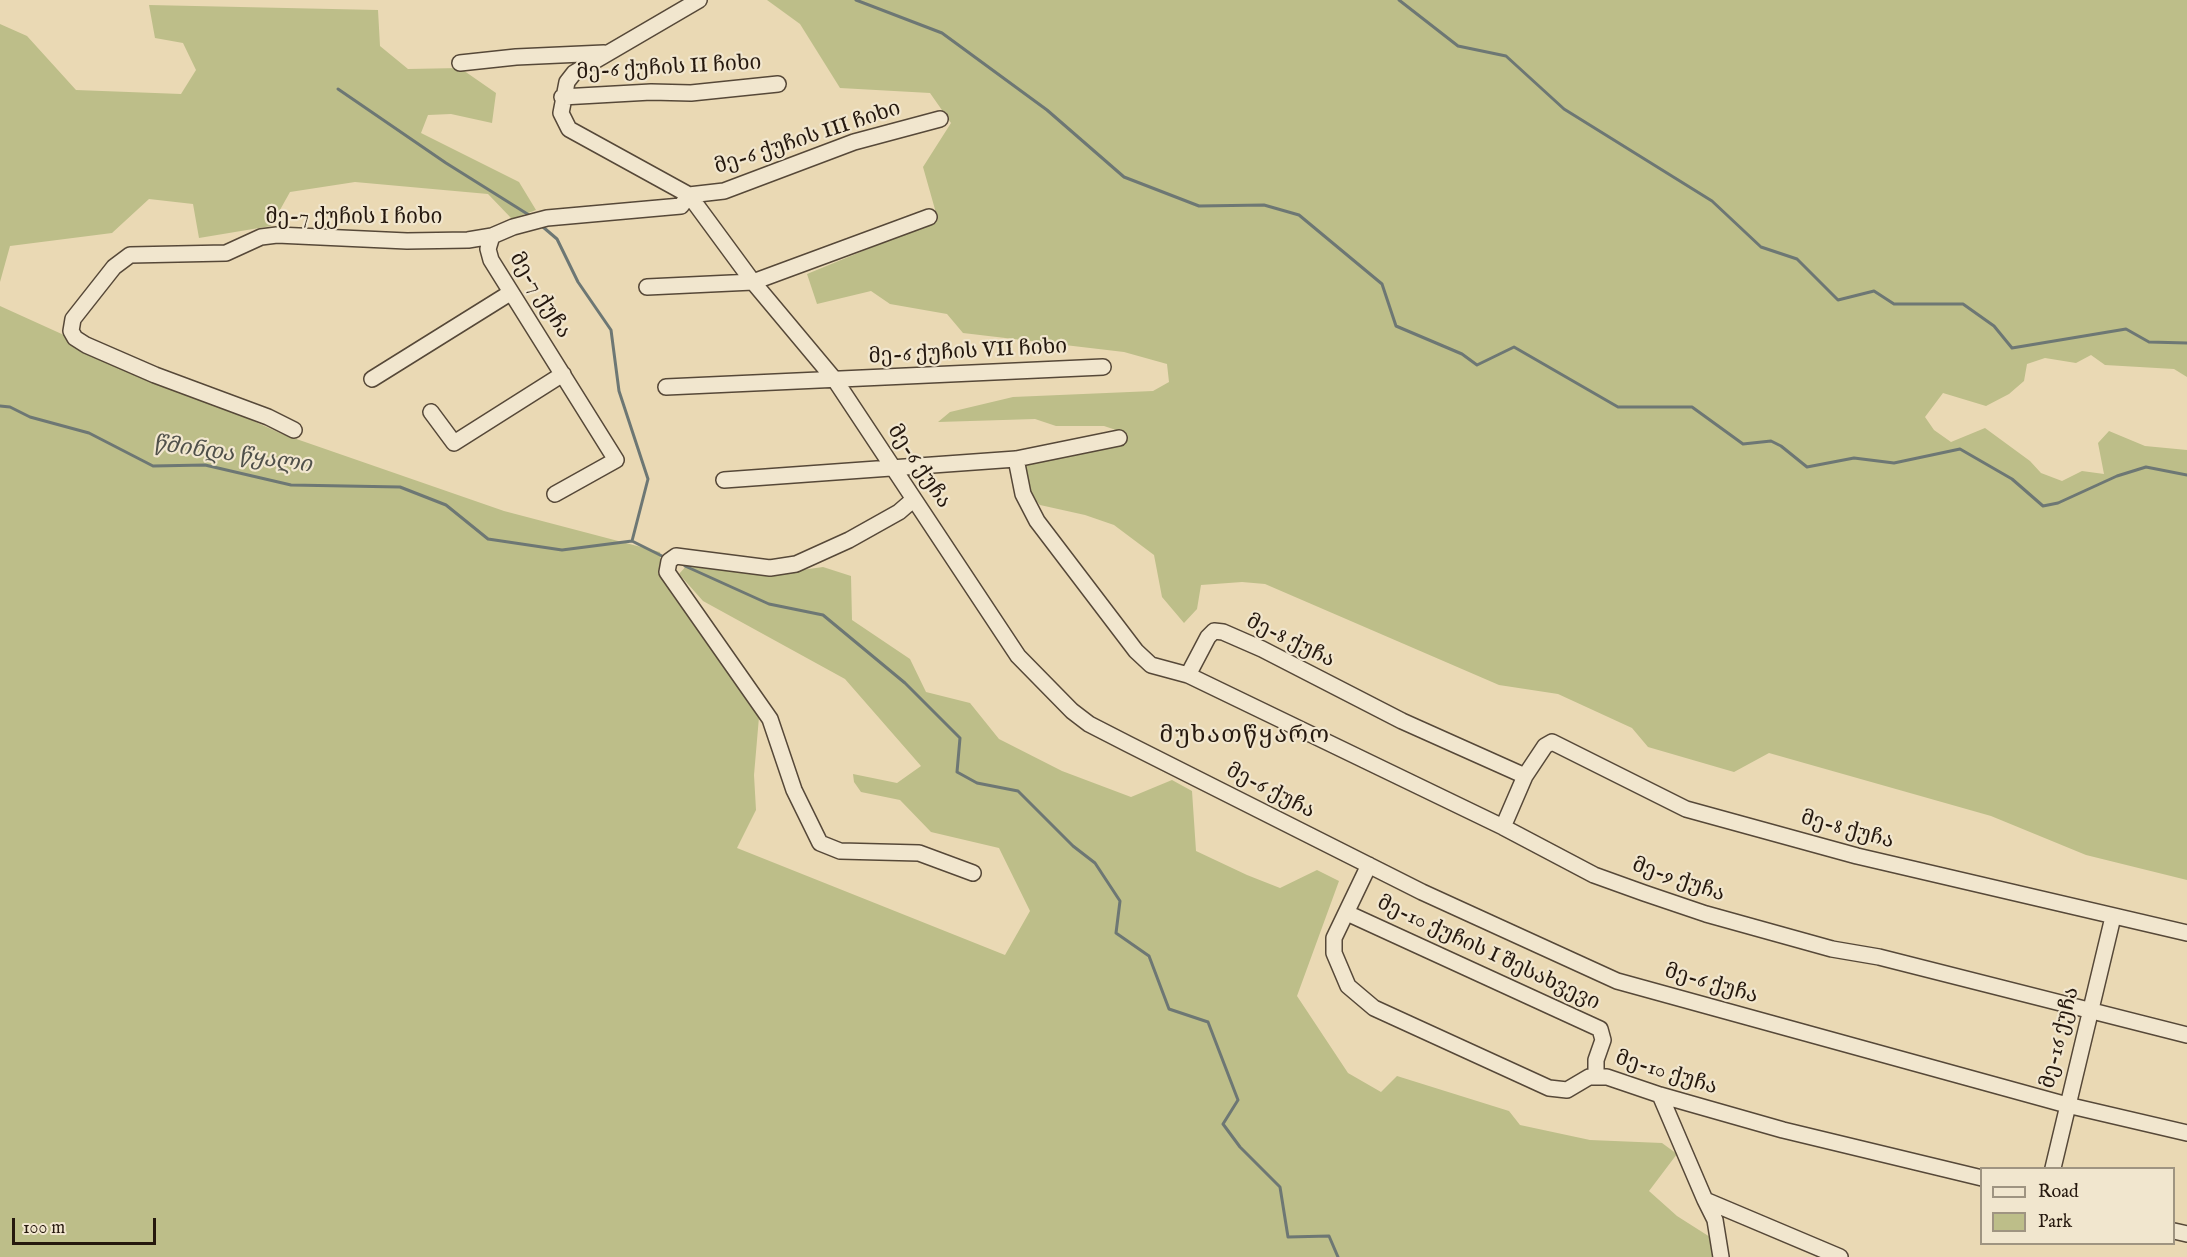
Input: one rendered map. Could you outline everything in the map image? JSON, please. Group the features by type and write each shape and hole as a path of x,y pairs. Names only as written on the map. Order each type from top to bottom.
{"street":[{"path":"562,97 567,82 574,73 699,0"},
{"path":"460,63 516,57 606,53"},
{"name":"მე-6 ქუჩის II ჩიხი","path":"562,97 651,92 691,93 778,84"},
{"name":"მე-6 ქუჩა","path":"562,97 561,113 569,129 689,195 753,282 835,380 1018,657 1072,711 1089,724 1464,912 1617,981 2067,1105 2187,1133"},
{"name":"მე-6 ქუჩის III ჩიხი","path":"689,195 724,191 854,142 940,119"},
{"name":"მე-7 ქუჩა","path":"555,494 616,460 491,260 488,249 492,236 513,227 547,218 681,206 689,195"},
{"path":"647,287 753,282 929,217"},
{"name":"მე-7 ქუჩის I ჩიხი","path":"294,430 268,417 155,375 86,345 75,338 71,331 73,319 114,267 130,255 226,253 261,237 277,236 407,241 492,236"},
{"path":"372,379 510,293"},
{"name":"მე-6 ქუჩის VII ჩიხი","path":"666,387 1103,367"},
{"path":"430,412 454,443 563,374"},
{"path":"724,480 1016,459 1119,438"},
{"path":"1016,459 1023,494 1037,521 1136,651 1151,665 1188,675"},
{"path":"914,499 898,512 849,540 796,564 770,568 694,556 676,556 669,561 667,572 770,719 794,790 820,843 840,851 879,854 919,853 973,873"},
{"name":"მე-8 ქუჩა","path":"1188,675 1208,637 1214,631 1223,632 1262,649 1402,721 1524,776"},
{"name":"მე-9 ქუჩა","path":"1188,675 1503,827 1594,875 1706,914 1832,949 1879,957 2187,1035"},
{"name":"მე-8 ქუჩა","path":"1503,827 1524,776 1545,746 1552,742 1686,808 1857,856 2187,933"},
{"name":"მე-10 ქუჩა","path":"1369,865 1334,938 1334,953 1348,986 1374,1008 1549,1088 1567,1090 1596,1076 1783,1130 1980,1178"},
{"name":"მე-10 ქუჩის I შესახვევი","path":"1347,913 1600,1029 1603,1040 1596,1060 1596,1076"},
{"name":"მე-16 ქუჩა","path":"2053,1167 2113,917"},
{"path":"1660,1095 1715,1220 1721,1257"},
{"path":"1705,1200 1840,1257"}],"green space":[{"path":"767,0 2187,0 2187,377 2174,369 2105,365 2091,355 2076,363 2045,358 2027,364 2024,381 2009,394 1986,406 1943,393 1925,417 1934,430 1951,442 1985,428 2030,461 2041,473 2062,481 2082,471 2104,474 2098,443 2109,431 2145,446 2187,450 2187,880 2086,855 1991,816 1769,753 1734,772 1648,747 1632,728 1558,694 1499,685 1265,584 1242,582 1201,585 1197,609 1184,623 1162,597 1154,555 1114,525 1085,515 1040,505 1027,490 1025,464 1119,431 1104,426 1056,426 1035,419 938,422 950,412 1013,397 1153,391 1169,382 1167,364 1124,352 963,333 947,314 890,304 871,291 817,304 807,274 938,220 923,167 951,123 930,93 840,88 800,24"},
{"path":"149,5 378,10 380,46 408,69 460,68 496,93 492,123 451,114 428,115 421,133 519,182 536,210 512,219 488,194 355,182 290,192 271,226 199,238 193,204 149,199 112,233 10,246 0,282 0,24 27,36 76,90 181,94 196,70 183,43 155,38"},
{"path":"0,306 282,434 504,511 660,552 662,577 671,593 759,717 754,775 756,810 737,848 1005,955 1030,911 999,848 931,832 900,800 861,792 854,782 853,774 897,783 921,766 845,679 703,601 679,574 688,564 766,575 823,567 851,576 852,620 910,659 926,692 970,703 999,739 1062,771 1131,797 1172,780 1192,791 1196,851 1247,875 1280,888 1317,870 1339,881 1297,996 1348,1073 1381,1092 1397,1076 1509,1111 1520,1125 1590,1140 1662,1143 1677,1154 1649,1191 1677,1216 1710,1237 1715,1257 0,1257"}],"waterway":[{"path":"856,0 942,33 1047,110 1124,177 1199,206 1264,205 1299,215 1382,284 1396,326 1462,354 1477,365 1514,347 1618,407 1692,407 1743,444 1771,441 1781,446 1807,467 1854,458 1894,463 1960,449 2012,479 2043,506 2058,503 2117,476 2146,467 2187,475"},
{"path":"1399,0 1458,46 1506,56 1564,109 1712,201 1761,247 1797,259 1838,300 1874,291 1894,304 1963,304 1994,326 2012,348 2126,329 2149,342 2187,343"},
{"path":"338,89 446,163 529,215"},
{"path":"543,227 557,239 578,282 611,330 619,391 648,479 632,541"},
{"name":"წმინდა წყალი","path":"0,406 10,407 30,417 89,433 153,466 205,465 291,485 400,487 446,505 488,539 562,550 632,541 664,557"},
{"name":"წმინდა წყალი","path":"685,566 769,604 823,615 905,683 960,738 957,772 977,783 1018,791 1073,846 1095,863 1120,901 1116,933 1149,956 1169,1009 1208,1022 1238,1100 1223,1124 1240,1147 1280,1187 1288,1237 1329,1236 1338,1257"}],"district":[{"name":"მუხათწყარო","path":"1245,737"}]}
